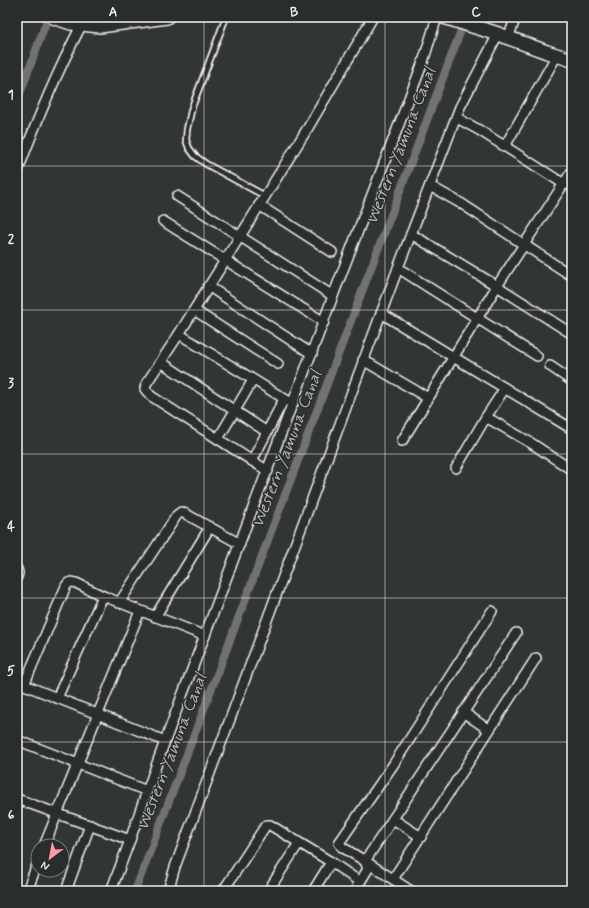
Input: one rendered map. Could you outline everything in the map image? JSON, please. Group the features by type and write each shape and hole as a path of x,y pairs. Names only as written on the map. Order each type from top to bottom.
{"main road":[{"path":"53,17 100,26 167,17"},
{"path":"444,17 572,60"}],"street":[{"path":"268,471 147,392 145,389 146,384 309,126 372,17"},
{"path":"111,891 165,740 423,62 437,17"},
{"path":"168,891 174,867 381,313 460,108 500,35 516,17"},
{"path":"17,173 77,22"},
{"path":"505,146 557,55"},
{"path":"457,118 505,146 564,184"},
{"path":"402,441 497,286 572,171"},
{"path":"430,186 524,244 572,276"},
{"path":"177,196 333,296"},
{"path":"259,205 332,252"},
{"path":"163,221 324,322"},
{"path":"411,234 497,286 572,334"},
{"path":"398,268 537,356"},
{"path":"208,286 312,354"},
{"path":"194,310 278,364"},
{"path":"381,313 572,429"},
{"path":"179,334 293,404"},
{"path":"364,360 428,398"},
{"path":"161,362 267,432"},
{"path":"550,366 572,381"},
{"path":"218,439 253,380"},
{"path":"456,468 505,388"},
{"path":"252,461 284,399"},
{"path":"486,417 531,443 572,470"},
{"path":"119,603 180,512 240,544"},
{"path":"155,616 210,527"},
{"path":"17,569 17,577"},
{"path":"165,740 21,684 68,583 76,583 119,603 205,636"},
{"path":"58,698 103,596"},
{"path":"47,838 97,713 140,611"},
{"path":"407,890 366,861 342,847 339,842 393,765 492,611"},
{"path":"355,891 368,869 366,861 516,633"},
{"path":"393,879 536,658"},
{"path":"463,712 489,730"},
{"path":"17,740 147,791"},
{"path":"18,801 130,840"},
{"path":"393,819 421,837"},
{"path":"66,891 90,825"},
{"path":"223,891 266,825 270,825 332,862 360,882"},
{"path":"268,891 299,843"},
{"path":"313,891 332,862"},
{"path":"27,891 32,878"}],"lane":[{"path":"226,17 192,107 186,140 189,148 195,156 206,164 265,196"},
{"path":"564,184 572,190"}],"waterway":[{"path":"17,102 48,17"},
{"name":"Western Yamuna Canal","path":"135,891 466,17"}]}
